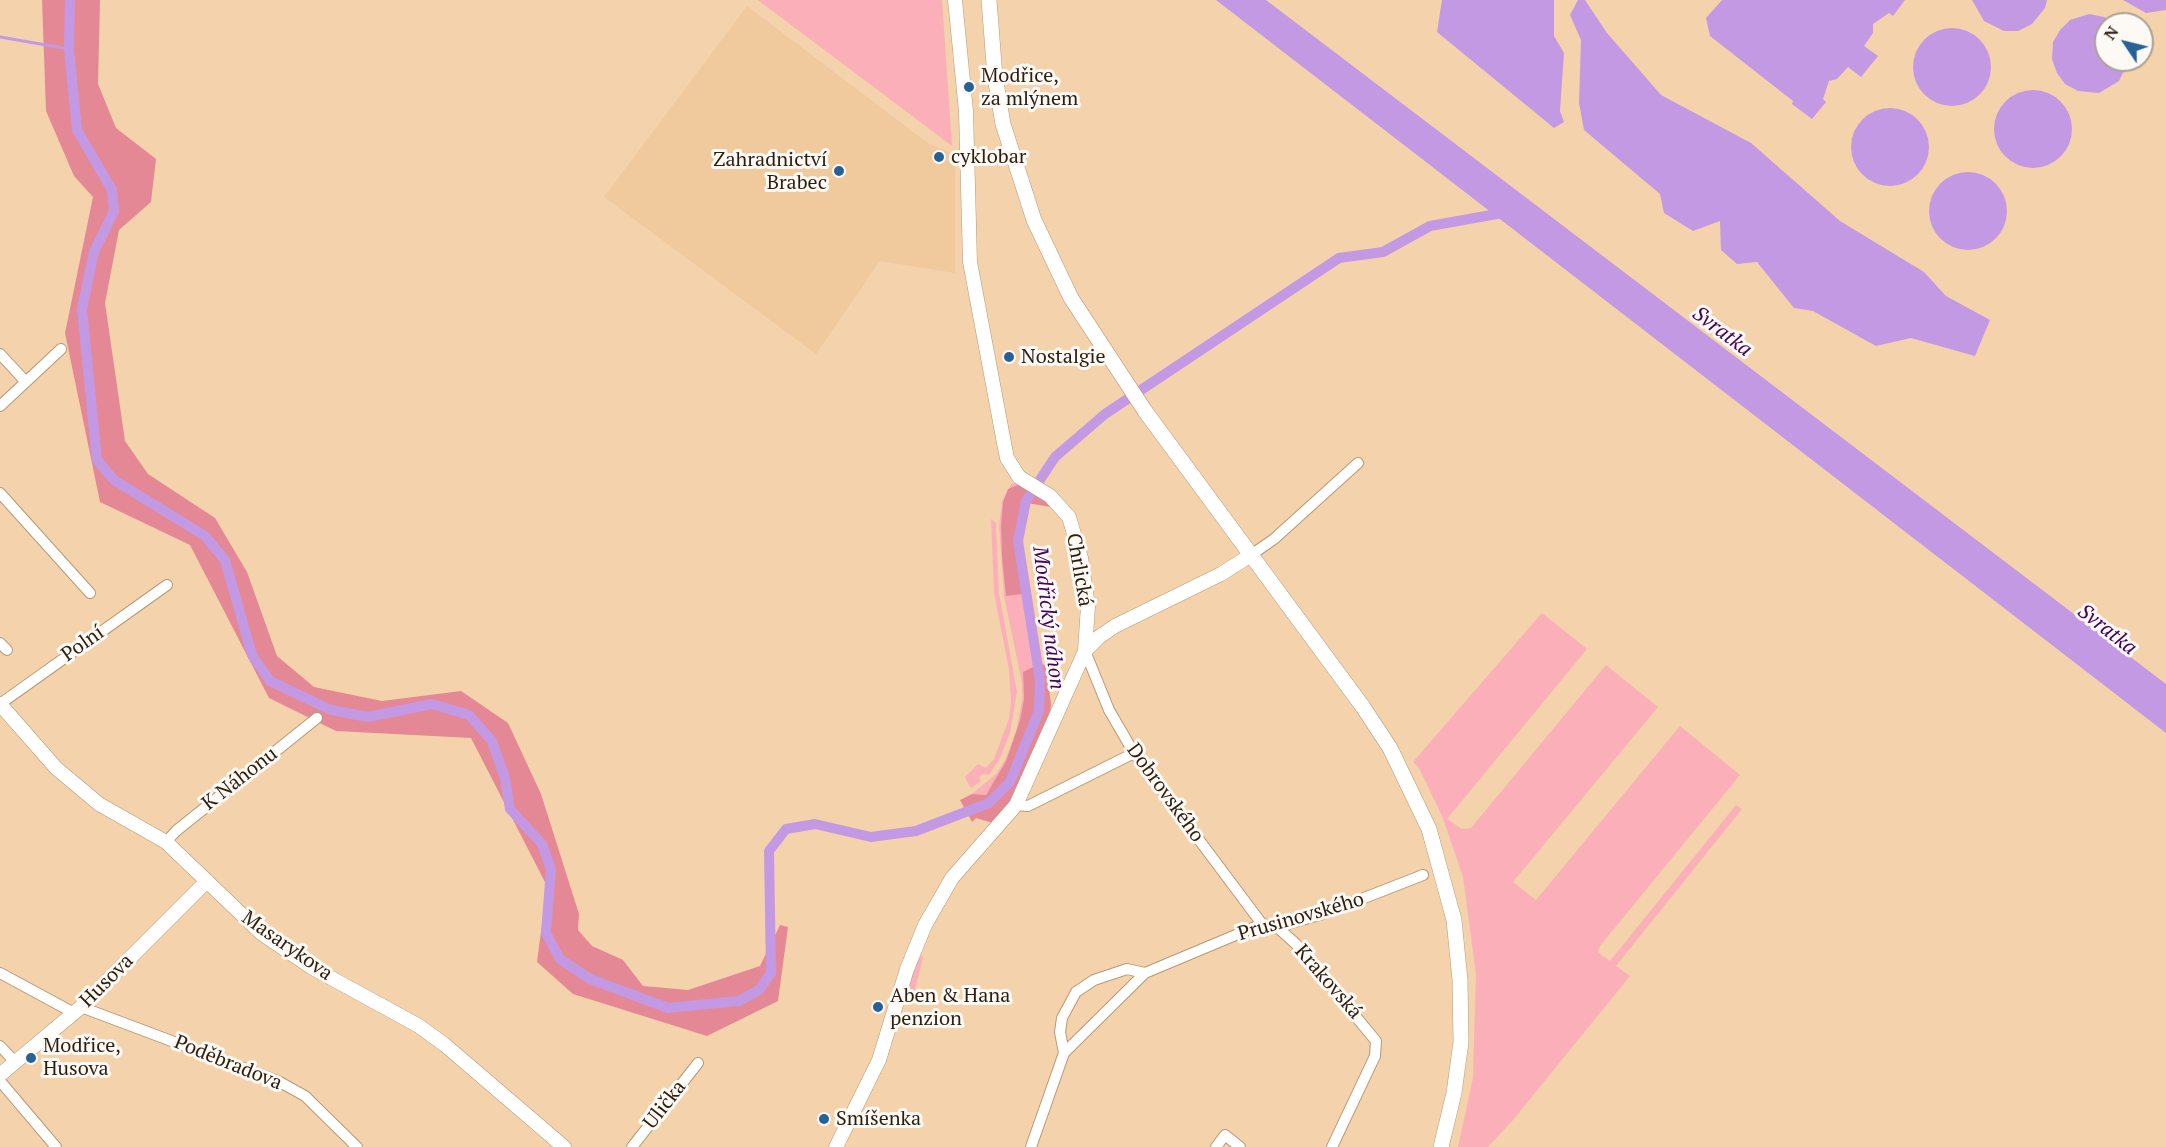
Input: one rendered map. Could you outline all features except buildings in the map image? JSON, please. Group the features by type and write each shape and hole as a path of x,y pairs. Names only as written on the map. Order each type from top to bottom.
{"main road":[{"path":"989,0 995,77 1004,124 1018,176 1052,261 1086,324 1121,377 1390,748 1415,796 1440,861 1458,950 1461,1042 1454,1093 1442,1147"}],"street":[{"name":"Chrlická","path":"955,0 966,111 970,262 1005,450 1014,472 1025,482 1050,496 1070,517 1081,558 1088,606 1085,651"},
{"path":"0,406 61,349"},
{"path":"0,354 26,382"},
{"path":"836,1147 879,1060 907,969 929,917 952,878 1016,805 1085,651 1115,626 1221,574 1251,555 1274,539 1358,463"},
{"path":"0,493 90,593"},
{"name":"Polní","path":"0,704 167,585"},
{"name":"Dobrovského","path":"1085,651 1109,710 1134,753 1262,924"},
{"name":"Masarykova","path":"0,704 56,768 99,804 166,842 261,933 311,967 419,1026 445,1045 564,1147"},
{"name":"K Náhonu","path":"166,842 176,831 317,718"},
{"path":"1016,805 1028,806 1134,753"},
{"name":"Prusinovského","path":"1031,1147 1064,1053 1145,973 1262,924 1276,927 1343,907 1423,875"},
{"name":"Husova","path":"0,1075 78,1010 207,881"},
{"name":"Krakovská","path":"1276,927 1296,944 1376,1041 1374,1056 1332,1147"},
{"name":"Prusinovského","path":"1064,1053 1060,1032 1062,1018 1076,992 1094,980 1127,969 1145,973"},
{"name":"Poděbradova","path":"0,974 78,1010 278,1081 305,1096 357,1147"},
{"path":"0,1046 15,1062"},
{"name":"Ulička","path":"632,1147 698,1062"},
{"path":"0,1081 56,1147"},
{"path":"1216,1147 1225,1135 1240,1147"}],"shaded area":[{"path":"42,0 100,0 98,84 116,128 156,159 151,202 119,230 105,303 125,441 148,474 215,518 247,572 277,656 314,687 382,701 461,691 508,723 541,794 579,914 578,930 592,946 623,960 643,986 688,990 760,966 780,925 788,927 778,1001 707,1036 573,994 537,962 547,886 471,738 336,731 269,698 190,545 100,502 65,333 93,197 74,176 46,111"},
{"path":"758,0 942,0 952,146"},
{"path":"1216,0 1266,0 2166,684 2166,733"},
{"path":"1442,0 1554,0 1554,36 1564,53 1560,111 1564,122 1554,128 1437,32"},
{"path":"1578,0 1585,0 1607,33 1661,95 1751,143 1840,221 1924,272 1946,296 1990,320 1975,356 1911,338 1876,346 1813,311 1794,308 1757,262 1737,264 1721,250 1720,221 1693,231 1664,213 1660,194 1584,130 1579,103 1581,40 1570,15"},
{"path":"1722,0 1905,0 1893,16 1889,13 1873,24 1873,33 1864,46 1878,56 1861,77 1848,67 1837,79 1829,81 1823,99 1826,102 1812,119 1792,104 1793,101 1710,36 1706,18"},
{"path":"1972,0 2047,0 2045,8 2032,24 2018,31 2004,31 1984,21"},
{"path":"2123,0 2166,0 2166,10 2144,12"},
{"path":"747,6 929,144 955,154 955,273 880,261 816,354 604,197"},
{"path":"2089,14 2094,15 2094,72 2123,72 2119,81 2099,93 2078,91 2065,84 2057,73 2052,59 2053,42 2070,20"},
{"path":"1952,28 1967,31 1980,39 1988,52 1991,67 1988,82 1980,95 1967,103 1952,106 1937,103 1924,95 1916,82 1913,67 1916,52 1924,39 1937,31"},
{"path":"2033,90 2048,93 2061,101 2069,114 2072,129 2069,144 2061,157 2048,165 2033,168 2018,165 2005,157 1997,144 1994,129 1997,114 2005,101 2018,93"},
{"path":"1890,108 1905,111 1918,119 1926,132 1929,147 1926,162 1918,175 1905,183 1890,186 1875,183 1862,175 1854,162 1851,147 1854,132 1862,119 1875,111"},
{"path":"1968,172 1983,175 1996,183 2004,196 2007,211 2004,226 1996,239 1983,247 1968,250 1953,247 1940,239 1932,226 1929,211 1932,196 1940,183 1953,175"},
{"path":"1012,483 1030,488 1001,526 1006,595 1023,593 1035,666 1023,673 1024,699 1017,730 1022,683 1004,596 999,526 1002,501"},
{"path":"1020,484 1048,498 1051,507 1027,503 1020,541 1040,665 1046,664 1051,704 1049,720 1011,801 993,823 976,818 972,822 960,800 972,794 986,795 1006,761 1020,720 1024,699 1023,672 1035,666 1023,594 1006,596 1002,557 1003,502 1008,489"},
{"path":"991,519 996,523 999,593 1017,692 1010,733 1000,758 989,775 983,774 979,777 981,781 971,788 965,777 978,764 986,768 994,759 1009,719 1011,700 1009,669 994,593"},
{"path":"1542,613 1587,649 1447,819 1462,829 1471,828 1606,665 1658,707 1513,882 1536,900 1680,726 1740,775 1600,946 1598,952 1610,961 1736,805 1742,809 1616,966 1630,976 1513,1120 1488,1147 1458,1147 1473,1078 1476,974 1463,877 1443,818 1419,768 1413,762"},
{"path":"1013,740 1006,761 986,795 972,794 996,774"},
{"path":"918,955 923,957 913,998 906,995"}],"waterway":[{"name":"Modřický náhon","path":"70,0 69,49 77,130 112,190 114,211 94,252 82,309 97,460 114,480 205,536 225,560 252,655 270,681 331,710 368,717 432,704 469,715 492,741 505,778 510,809 542,844 551,869 546,933 560,959 590,979 668,1008 739,1001 759,990 771,973 769,851 786,829 815,824 871,837 916,831 989,803 1010,782 1039,711 1040,680 1018,541 1026,501 1055,457 1105,414 1339,258 1383,252 1430,226 1508,212"},
{"path":"0,37 69,49"}],"place":[{"name":"Modřice, za mlýnem","path":"969,87"},
{"name":"cyklobar","path":"939,157"},
{"name":"Zahradnictví Brabec","path":"839,171"},
{"name":"Nostalgie","path":"1009,357"},
{"name":"Aben & Hana penzion","path":"878,1007"},
{"name":"Modřice, Husova","path":"31,1058"},
{"name":"Smíšenka","path":"824,1119"}],"water label":[{"name":"Svratka","path":"1722,332"},
{"name":"Svratka","path":"2107,630"}]}
